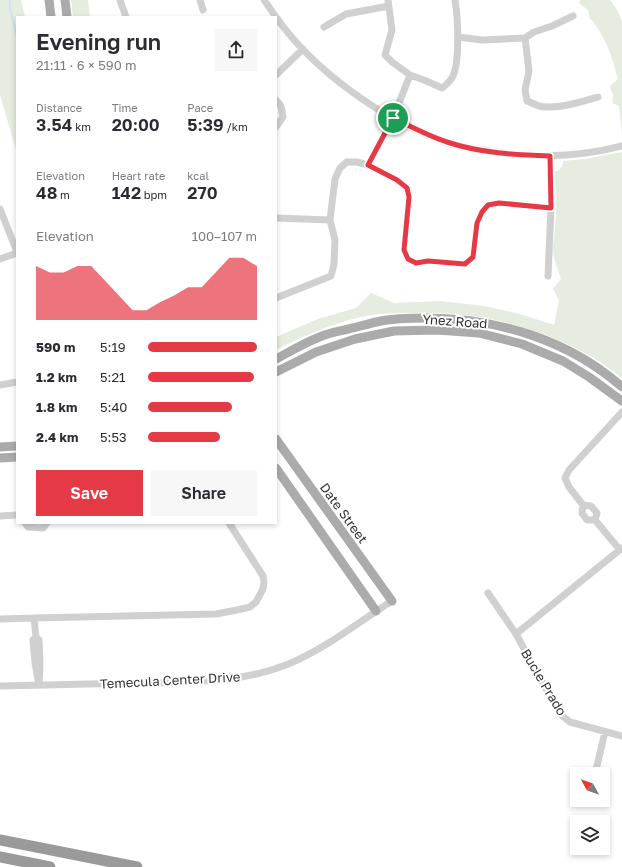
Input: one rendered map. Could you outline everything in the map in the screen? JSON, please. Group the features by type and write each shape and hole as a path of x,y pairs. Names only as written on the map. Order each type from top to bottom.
{"highway":[{"path":"0,840 136,867"},
{"path":"0,857 50,867"}],"main road":[{"path":"49,0 51,16"},
{"path":"65,0 67,16"},
{"name":"Ynez Road","path":"277,359 323,336 382,321 409,318 447,319 502,326 528,334 574,354 622,387"},
{"name":"Ynez Road","path":"277,372 316,352 355,339 394,331 437,330 479,333 522,344 563,361 589,377 622,402"},
{"name":"Date Street","path":"277,440 392,601"},
{"path":"0,447 16,446"},
{"path":"0,458 16,457"},
{"path":"277,469 376,611"}],"street":[{"path":"120,0 126,16"},
{"path":"200,0 203,10"},
{"path":"264,0 275,16"},
{"path":"324,27 346,14 388,3 392,30 385,55 410,75 442,88 449,84 454,74 458,37 455,0"},
{"path":"458,37 482,40 525,38 534,32 552,26 573,16"},
{"path":"277,18 284,28 318,64 354,93 393,118 446,142 469,148 521,156 550,156 590,152 622,146"},
{"path":"525,38 529,71 525,90 527,100 539,106 558,106 598,97"},
{"path":"277,74 303,49"},
{"path":"368,165 393,118 410,75"},
{"path":"277,101 281,106 283,116 277,125"},
{"path":"548,276 551,208 550,156"},
{"path":"277,298 331,276 334,264 335,240 330,220 335,179 340,168 347,162 357,162 368,165 397,180 407,188 409,197 404,250 408,259 416,263 428,261 465,264 473,257 477,223 482,212 488,205 499,203 551,208"},
{"path":"0,209 16,249"},
{"path":"277,218 330,220"},
{"path":"0,259 16,252"},
{"path":"0,385 16,382"},
{"name":"Bucle Prado","path":"516,634 621,549 595,520 587,520 582,513 583,505 569,487 565,478 569,470 622,412"},
{"name":"Bucle Prado","path":"583,505 591,506 597,513 595,520"},
{"path":"0,516 16,515"},
{"path":"26,524 28,528 43,528 46,524"},
{"path":"0,619 216,614 250,607 260,596 264,582 263,576 231,524"},
{"name":"Bucle Prado","path":"488,593 516,634 560,714 570,722 622,736"},
{"name":"Temecula Center Drive","path":"0,686 201,681 243,677 286,665 307,656 325,646 392,601"},
{"path":"34,618 36,637 33,640 39,685"},
{"path":"597,767 605,732"}],"shaded area":[{"path":"0,0 21,0 25,16 16,16 16,150 0,95"},
{"path":"71,0 88,0 90,16 73,16"},
{"path":"580,0 610,0 618,11 622,22 622,135 619,106 612,103 613,96 610,86 618,79 613,62 602,35 590,19 588,10 579,3"},
{"path":"622,152 622,378 604,364 571,346 528,329 484,318 438,313 381,314 350,320 307,335 277,350 277,337 318,319 356,308 371,293 394,303 440,301 485,306 520,314 554,325 559,300 553,289 561,279 554,258 553,249 556,216 555,171 558,171 563,161"}],"waterway":[{"path":"10,0 10,8 16,33"}],"route":[{"path":"393,118 446,142 469,148 521,156 550,156 551,208 499,203 488,205 482,212 477,223 473,257 465,264 428,261 416,263 408,259 404,250 409,197 407,188 397,180 368,165 393,118"}]}
